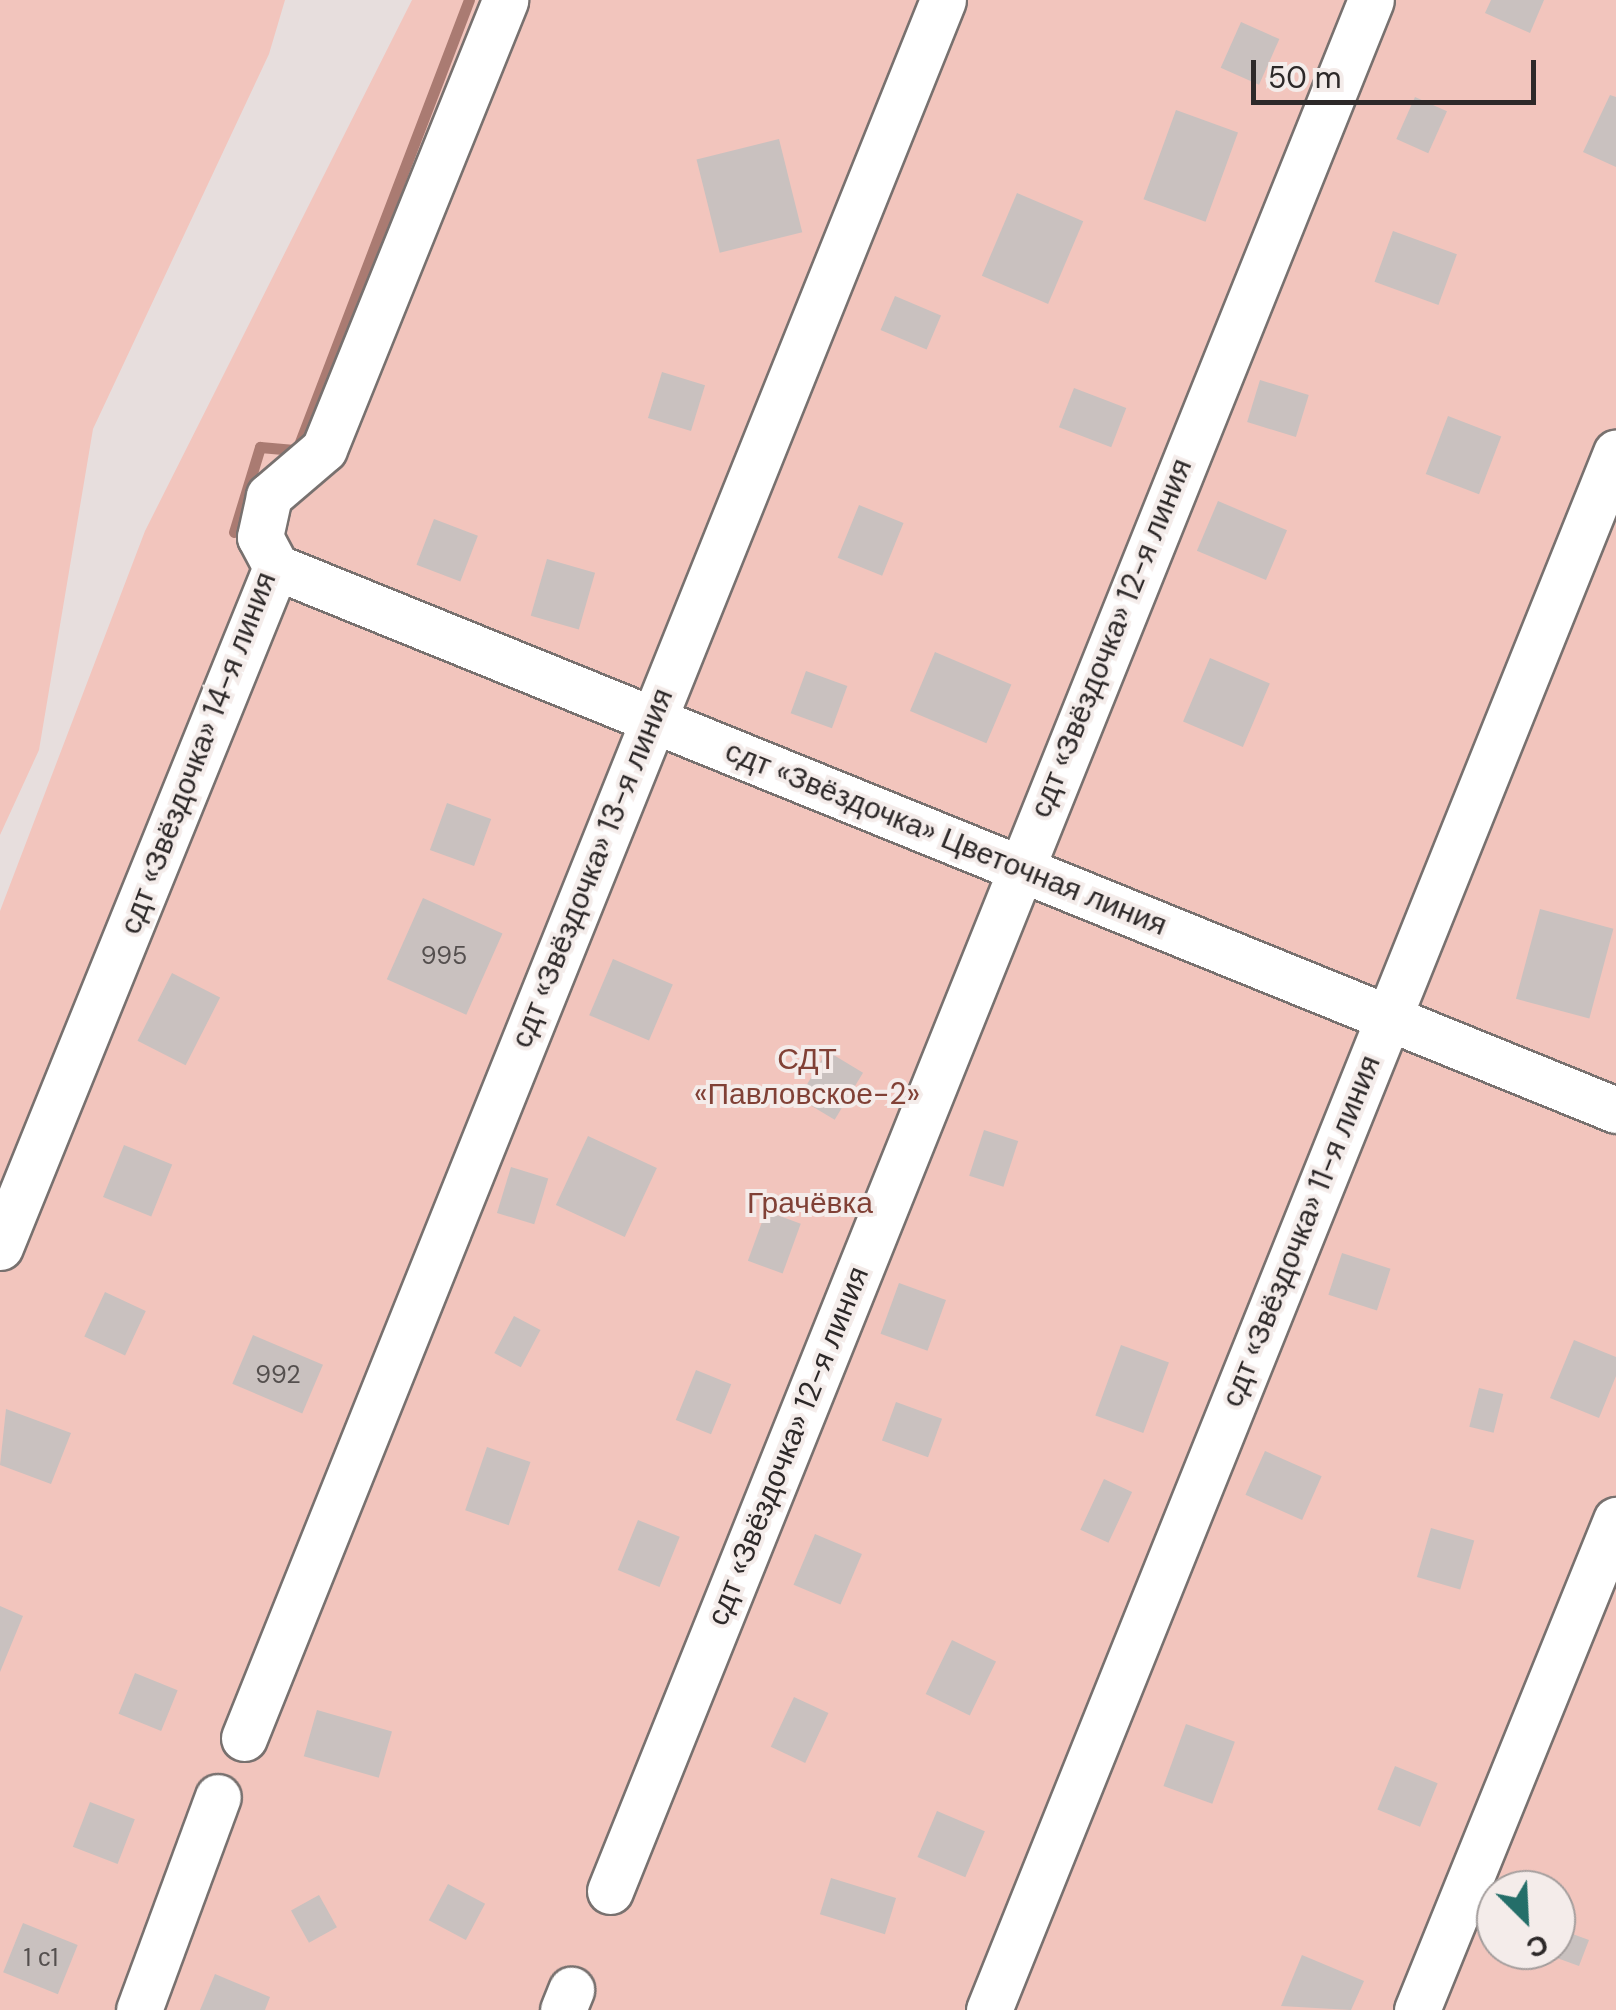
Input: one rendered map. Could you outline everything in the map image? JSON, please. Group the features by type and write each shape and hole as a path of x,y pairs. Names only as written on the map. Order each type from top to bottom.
{"street":[{"name":"сдт «Звёздочка» 14-я линия","path":"0,1247 276,567 260,537 270,496 324,449 505,0"},
{"name":"сдт «Звёздочка» 13-я линия","path":"244,1738 943,0"},
{"name":"сдт «Звёздочка» 12-я линия","path":"610,1891 1018,868 1371,0"},
{"name":"сдт «Звёздочка» 11-я линия","path":"988,2010 1616,453"},
{"name":"сдт «Звёздочка» Цветочная линия","path":"276,567 1616,1110"},
{"path":"1417,2010 1616,1520"},
{"path":"139,2010 218,1797"}],"green space":[{"path":"0,0 285,0 269,54 93,429 39,750 0,835"},
{"name":"Грачёвка","path":"412,0 1616,0 1616,2010 0,2010 0,911 145,531"}],"building":[{"path":"1491,0 1544,0 1530,33 1485,13"},
{"path":"1241,22 1279,39 1259,85 1221,68"},
{"path":"1610,95 1616,97 1616,167 1583,152"},
{"path":"1415,97 1447,111 1428,153 1396,139"},
{"path":"1176,110 1238,133 1206,222 1144,199"},
{"path":"779,139 802,232 720,253 697,160"},
{"path":"1017,193 1083,221 1048,304 982,276"},
{"path":"1393,231 1457,254 1438,305 1375,282"},
{"path":"895,296 941,316 927,350 881,330"},
{"path":"662,372 705,385 691,431 648,418"},
{"path":"1260,380 1309,395 1296,437 1247,422"},
{"path":"1074,388 1126,408 1111,447 1059,427"},
{"path":"1448,416 1501,436 1479,494 1426,474"},
{"path":"1218,501 1287,530 1266,580 1197,551"},
{"path":"859,505 904,523 882,576 838,558"},
{"path":"434,519 478,536 460,582 416,565"},
{"path":"547,559 595,573 579,629 531,616"},
{"path":"935,652 1011,684 986,743 910,711"},
{"path":"1210,658 1270,683 1243,747 1183,722"},
{"path":"806,671 847,686 832,728 791,713"},
{"path":"447,803 491,819 474,866 430,850"},
{"path":"423,898 502,933 466,1015 387,979"},
{"path":"1540,909 1613,929 1589,1019 1516,999"},
{"path":"613,959 673,984 649,1041 589,1015"},
{"path":"172,973 220,998 186,1065 137,1041"},
{"path":"827,1051 863,1073 835,1120 799,1098"},
{"path":"984,1130 1018,1141 1003,1187 969,1176"},
{"path":"588,1136 657,1168 625,1237 556,1205"},
{"path":"124,1145 172,1164 151,1216 103,1197"},
{"path":"511,1167 548,1178 534,1224 497,1213"},
{"path":"766,1211 801,1224 783,1273 748,1261"},
{"path":"1342,1253 1391,1269 1377,1311 1328,1295"},
{"path":"899,1283 946,1300 928,1351 881,1334"},
{"path":"105,1292 146,1311 125,1355 84,1336"},
{"path":"514,1316 540,1330 521,1367 494,1353"},
{"path":"253,1335 323,1365 302,1413 232,1384"},
{"path":"1574,1340 1616,1357 1616,1376 1599,1418 1550,1398"},
{"path":"1121,1345 1169,1362 1143,1433 1095,1415"},
{"path":"696,1370 731,1384 711,1434 676,1420"},
{"path":"1479,1388 1503,1394 1494,1433 1469,1427"},
{"path":"896,1402 942,1419 928,1457 882,1441"},
{"path":"6,1409 71,1433 51,1484 0,1465"},
{"path":"487,1447 530,1462 509,1525 465,1510"},
{"path":"1265,1451 1322,1476 1302,1520 1245,1495"},
{"path":"1104,1479 1132,1492 1108,1543 1080,1530"},
{"path":"638,1520 680,1537 659,1587 618,1570"},
{"path":"1431,1528 1474,1540 1460,1589 1417,1577"},
{"path":"815,1534 862,1554 840,1605 794,1585"},
{"path":"0,1606 23,1616 0,1672"},
{"path":"952,1640 996,1661 970,1715 926,1694"},
{"path":"135,1673 178,1690 161,1731 119,1714"},
{"path":"794,1697 828,1713 805,1763 771,1747"},
{"path":"317,1710 392,1731 379,1778 304,1756"},
{"path":"1186,1724 1235,1742 1212,1804 1163,1786"},
{"path":"1395,1766 1438,1783 1420,1827 1377,1810"},
{"path":"90,1802 135,1819 118,1864 73,1847"},
{"path":"937,1811 985,1831 965,1877 917,1857"},
{"path":"831,1878 896,1898 885,1934 820,1914"},
{"path":"448,1884 485,1904 466,1940 429,1920"},
{"path":"319,1895 337,1927 309,1943 291,1911"},
{"path":"23,1923 78,1945 58,1994 3,1972"},
{"path":"1576,1935 1589,1940 1579,1966 1576,1965"},
{"path":"1302,1955 1364,1981 1351,2010 1281,2006"},
{"path":"215,1974 270,1997 265,2010 200,2010"}],"waterway":[{"path":"234,532 260,447 297,450 469,0"}],"park label":[{"name":"СДТ «Павловское-2»","path":"807,1076"}]}
